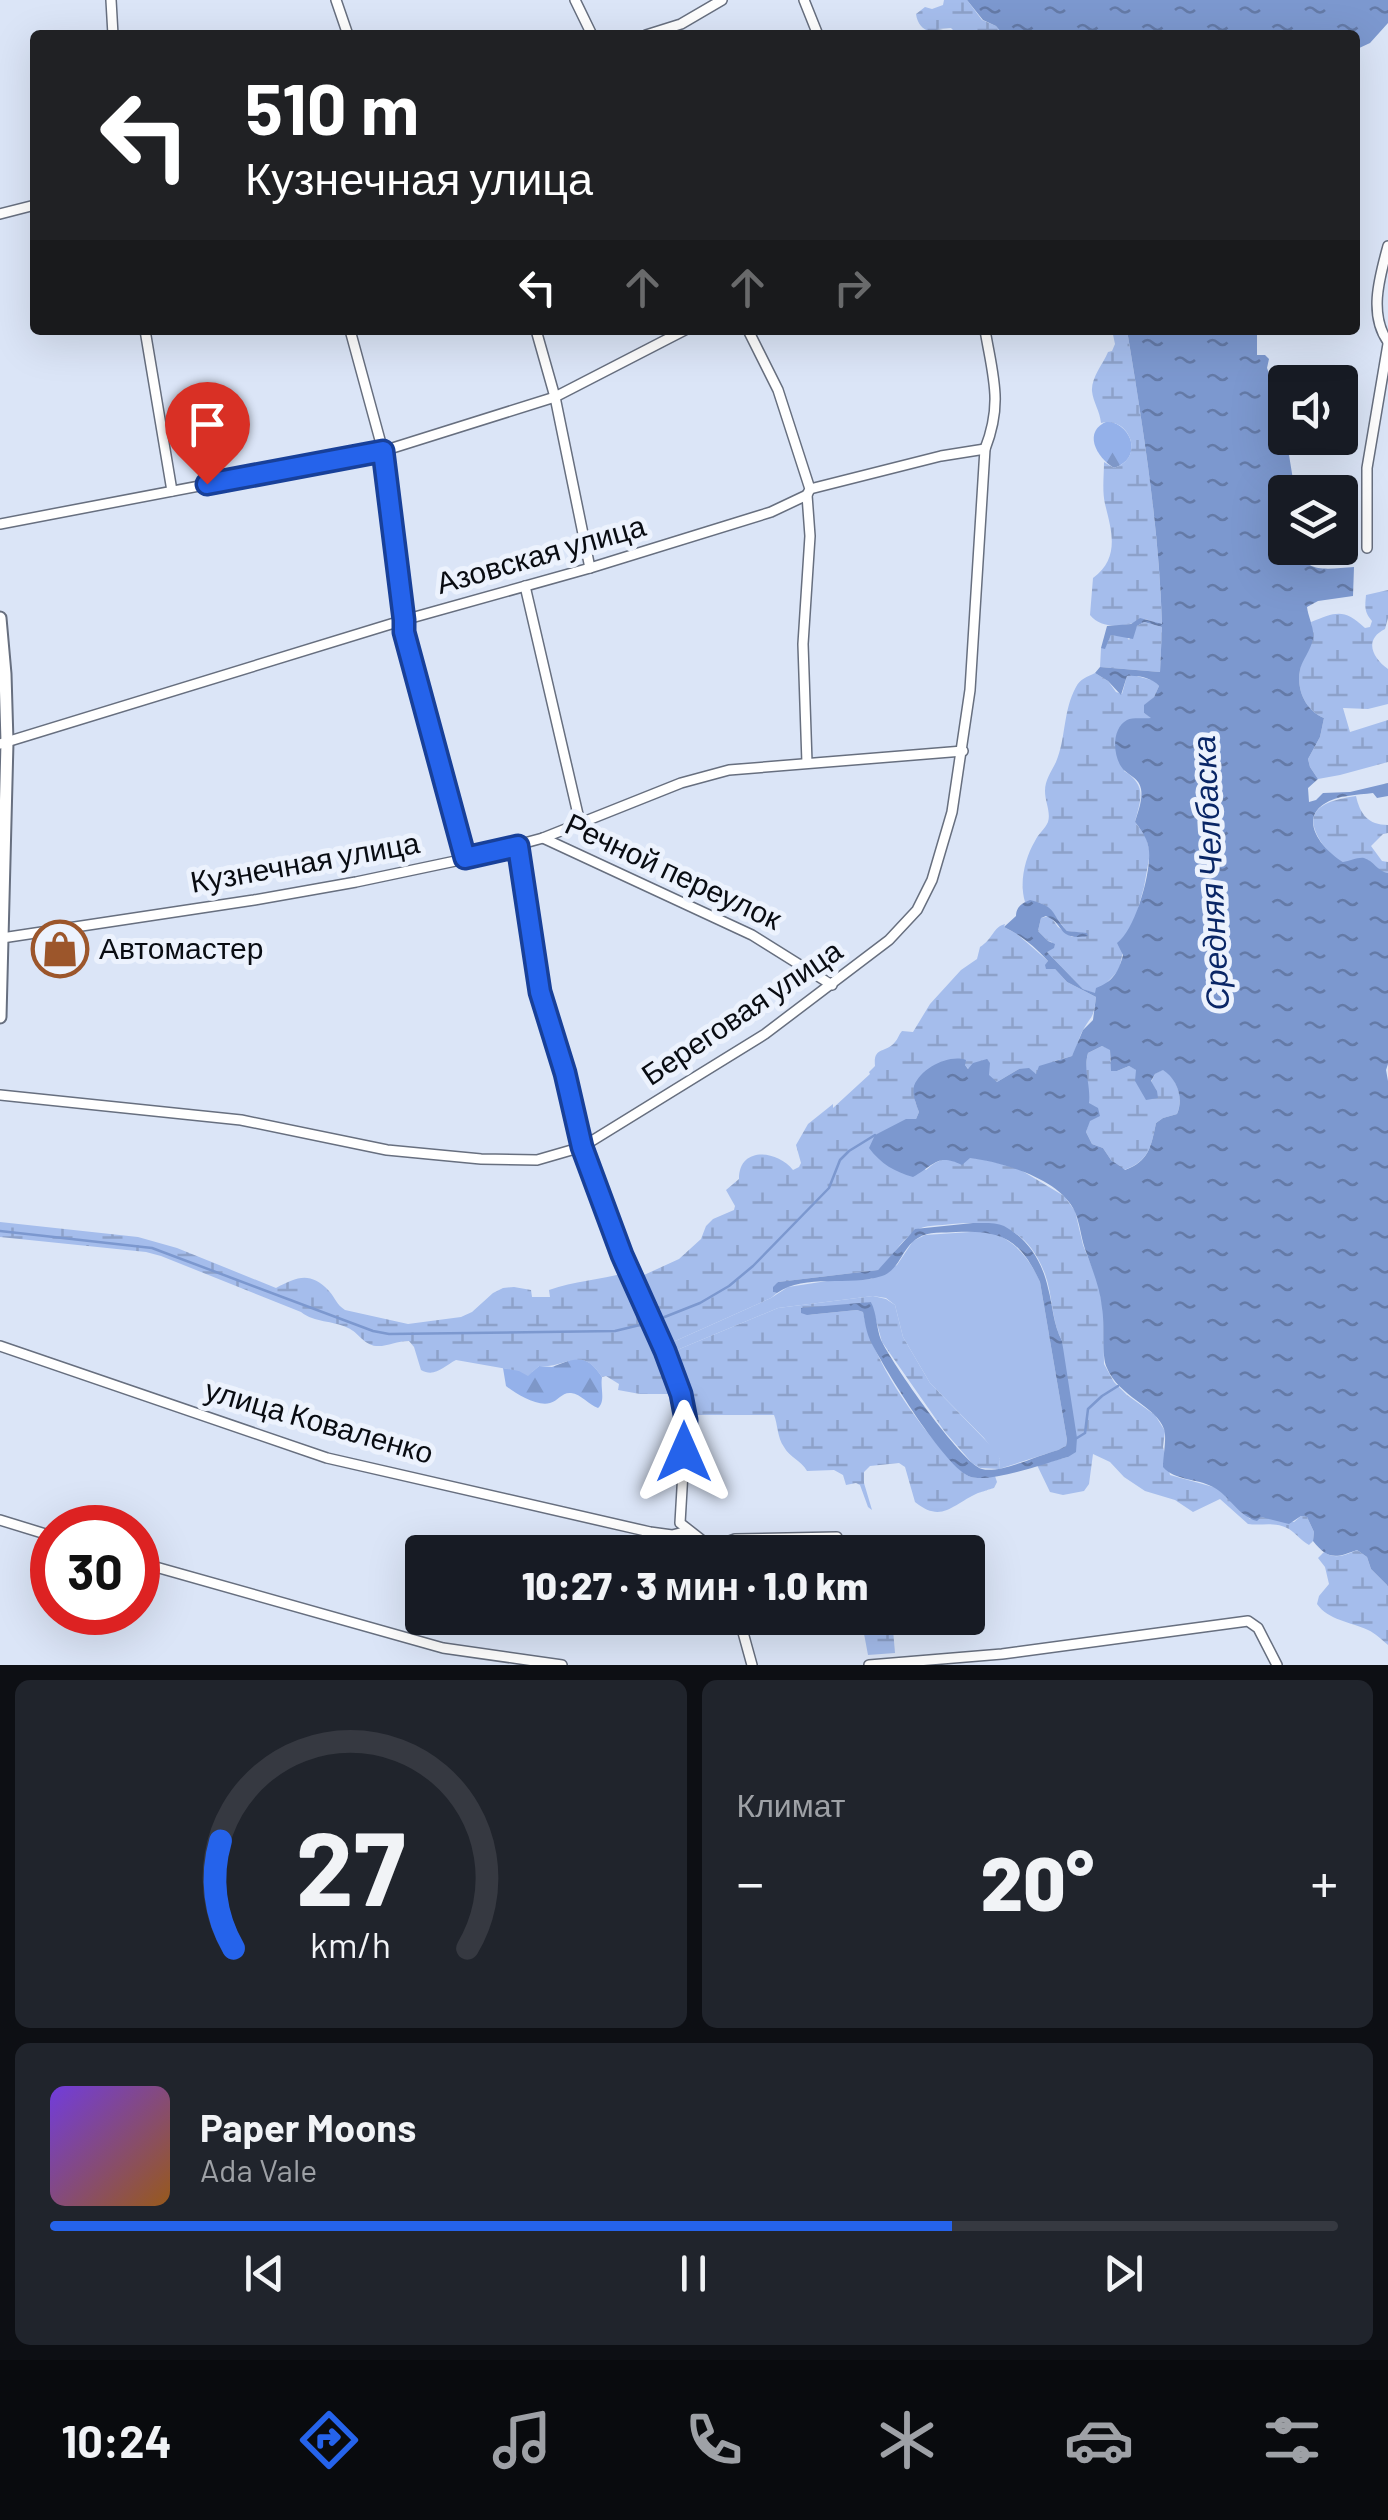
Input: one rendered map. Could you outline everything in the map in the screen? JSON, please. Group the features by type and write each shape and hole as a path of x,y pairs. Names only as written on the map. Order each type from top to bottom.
{"street":[{"path":"110,0 113,30"},
{"path":"336,0 346,30"},
{"path":"575,0 590,30"},
{"path":"660,30 694,18 722,0"},
{"path":"804,0 816,30"},
{"path":"0,214 30,205"},
{"path":"1367,548 1367,468 1388,343 1378,325 1377,306 1388,246"},
{"path":"146,335 172,491"},
{"path":"351,335 383,451 404,632 465,858"},
{"path":"537,335 555,397 590,568"},
{"path":"0,524 383,451 555,397 675,335"},
{"path":"750,335 778,390 809,492 810,536 802,644 806,763"},
{"name":"Береговая улица","path":"0,1095 241,1120 387,1150 538,1160 582,1147 765,1034 866,960 902,928 926,896 943,848 963,751 976,626 985,450 994,428 996,402 987,335"},
{"name":"Азовская улица","path":"4,743 772,512 809,492 941,456 985,450"},
{"path":"525,586 580,823"},
{"path":"0,618 5,674 0,1017"},
{"name":"Кузнечная улица","path":"2,938 356,882 518,846 654,792 709,775 746,768 963,751"},
{"name":"Речной переулок","path":"543,838 752,935 832,985"},
{"path":"518,846 540,992 582,1147 622,1255 681,1394 686,1420 679,1516 692,1535"},
{"name":"улица Коваленко","path":"0,1346 327,1458 650,1532 688,1532"},
{"path":"0,1520 30,1529"},
{"path":"160,1568 443,1648 562,1665"},
{"path":"869,1665 1002,1654 1248,1621 1258,1628 1277,1665"},
{"path":"744,1635 752,1665"}],"green space":[{"path":"944,0 967,0 982,20 999,30 928,30 921,26 916,14 925,7 943,5"},
{"path":"1113,335 1128,335 1154,514 1162,625 1145,619 1108,625 1090,615 1093,578 1107,562 1112,544 1104,494 1104,462 1114,468 1124,463 1132,447 1119,425 1101,423 1093,395 1095,376 1115,344"},
{"path":"1108,421 1124,429 1131,443 1129,457 1114,468 1094,444 1095,431"},
{"path":"1388,590 1385,629 1372,644 1378,660 1388,669 1388,704 1368,709 1343,708 1350,732 1388,720 1388,762 1318,779 1308,759 1320,737 1324,718 1307,705 1299,678 1311,642 1311,622 1340,614 1370,627 1366,595"},
{"path":"1144,622 1162,627 1160,672 1100,667 1101,648 1105,648 1111,635 1126,636 1129,640"},
{"path":"1095,673 1122,694 1127,676 1155,681 1159,686 1144,706 1144,713 1152,718 1124,771 1139,787 1135,822 1146,837 1150,853 1144,887 1119,970 1096,994 1083,989 1046,951 1052,942 1038,931 1041,918 1050,916 1072,937 1082,933 1067,931 1045,905 1025,902 1023,886 1028,855 1048,822 1045,787 1059,753 1072,696 1080,682"},
{"path":"1356,796 1366,817 1388,825 1388,833 1371,846 1382,861 1388,862 1388,873 1379,871 1368,860 1337,860 1317,834 1314,816 1318,810 1333,801"},
{"path":"1005,924 1048,961 1046,968 1055,969 1067,982 1096,997 1092,1016 1072,1056 1055,1061 1036,1074 1019,1069 997,1082 965,1065 915,1101 919,1112 916,1119 875,1135 926,1170 943,1160 962,1164 969,1157 991,1161 1019,1169 1064,1196 1075,1211 1098,1282 1103,1309 1104,1364 1114,1382 1155,1415 1165,1431 1163,1447 1170,1475 1217,1488 1250,1519 1294,1522 1301,1516 1307,1517 1314,1532 1309,1545 1284,1527 1248,1524 1220,1499 1193,1512 1175,1500 1145,1491 1110,1462 1093,1454 1089,1484 1084,1491 1063,1495 1050,1492 1037,1465 1068,1457 1062,1341 1038,1258 1020,1236 997,1226 968,1223 923,1227 909,1235 878,1270 778,1282 773,1292 777,1293 771,1298 673,1342 665,1340 632,1267 618,1218 644,1275 679,1259 701,1239 713,1219 734,1210 726,1190 739,1179 745,1161 752,1156 769,1155 793,1170 799,1167 796,1145 808,1124 833,1104 833,1108 870,1074 878,1053 891,1046 902,1031 913,1032 930,1004 961,970 977,959 980,947"},
{"path":"1102,1046 1110,1049 1110,1061 1117,1071 1129,1066 1137,1070 1157,1091 1151,1082 1164,1069 1173,1078 1179,1096 1177,1114 1156,1123 1148,1152 1124,1170 1103,1148 1092,1144 1086,1132 1090,1112 1086,1063 1088,1053"},
{"path":"0,1222 138,1237 177,1248 276,1288 309,1278 329,1291 345,1310 408,1324 461,1317 503,1288 531,1290 532,1297 550,1297 549,1290 558,1287 625,1273 674,1394 618,1390 619,1384 580,1360 539,1366 528,1376 456,1360 426,1372 421,1370 409,1341 372,1345 342,1325 312,1318 146,1252 0,1237"},
{"path":"986,1231 1019,1250 1040,1282 1067,1440 1066,1446 1058,1450 999,1469 1000,1459 984,1438 930,1383 903,1337 895,1305 886,1298 873,1296 778,1308 677,1350 672,1357 665,1340 673,1342 788,1287 871,1279 897,1265 913,1241 925,1235"},
{"path":"873,1296 895,1305 903,1337 930,1383 996,1451 999,1469 980,1468 972,1463 945,1432 882,1342 871,1302 807,1315 863,1312 885,1370 923,1426 965,1474 976,1478 995,1476 994,1488 947,1510 933,1511 915,1502 905,1467 899,1463 870,1466 864,1472 864,1483 872,1510 860,1485 846,1485 843,1475 834,1470 807,1471 789,1454 780,1439 774,1415 691,1415 672,1357 677,1350 778,1308"},
{"path":"573,1359 590,1363 602,1377 598,1408 571,1393 550,1403 539,1403 506,1386 503,1368 532,1372 539,1366 552,1367"},
{"path":"1357,1550 1367,1557 1371,1569 1388,1586 1388,1645 1371,1631 1327,1614 1317,1604 1329,1584 1318,1558 1324,1552 1336,1556"},
{"path":"864,1635 893,1635 895,1653 868,1655"}],"water":[{"path":"967,0 1388,0 1388,23 1370,43 1360,48 1360,30 999,30 983,20"},
{"name":"Средняя Челбаска","path":"1128,335 1257,335 1257,355 1269,359 1268,455 1289,455 1292,475 1268,475 1268,565 1354,567 1353,596 1318,601 1307,607 1313,639 1301,666 1301,692 1307,705 1324,718 1320,737 1308,759 1318,779 1308,788 1309,802 1323,793 1350,792 1388,783 1388,796 1377,798 1373,793 1335,799 1324,804 1313,819 1317,835 1336,857 1343,862 1364,858 1388,873 1388,1586 1371,1569 1367,1557 1357,1550 1338,1556 1323,1552 1313,1541 1314,1532 1307,1517 1301,1516 1289,1524 1261,1517 1257,1521 1244,1515 1213,1487 1174,1475 1163,1467 1165,1433 1160,1421 1120,1387 1107,1368 1098,1285 1075,1212 1057,1190 1014,1168 970,1158 962,1165 947,1160 936,1162 913,1177 889,1167 869,1148 875,1135 906,1119 916,1119 919,1112 914,1086 936,1064 966,1060 968,1069 987,1059 989,1075 997,1082 1019,1069 1029,1068 1036,1074 1039,1066 1072,1056 1083,1030 1093,1020 1096,997 1067,982 1055,969 1046,969 1048,961 1043,956 1004,927 1022,904 1030,900 1045,905 1067,931 1087,933 1088,936 1078,937 1066,934 1046,916 1041,918 1038,931 1055,944 1047,952 1083,989 1095,993 1114,975 1121,961 1123,955 1117,943 1130,926 1140,901 1149,851 1135,822 1141,801 1140,786 1121,766 1116,737 1127,720 1151,718 1144,713 1144,705 1159,686 1144,678 1127,676 1121,695 1095,673 1100,667 1160,672 1162,627 1144,622 1137,626 1133,639 1111,635 1105,649 1101,648 1107,626 1131,624 1140,618 1162,624 1154,513","holes":["1102,1046 1110,1050 1111,1071 1129,1066 1136,1070 1135,1081 1146,1100 1158,1098 1151,1081 1163,1070 1172,1078 1179,1095 1177,1114 1156,1123 1148,1152 1125,1170 1103,1148 1092,1144 1086,1132 1090,1121 1100,1116 1098,1108 1089,1103 1088,1053"]},
{"path":"973,1223 1004,1226 1027,1244 1038,1260 1062,1341 1077,1438 1076,1452 1068,1457 980,1478 960,1470 916,1417 871,1342 863,1312 807,1315 801,1313 801,1308 871,1302 887,1352 943,1431 982,1469 1009,1467 1058,1450 1066,1446 1067,1440 1040,1282 1017,1247 986,1233 931,1233 913,1242 893,1269 882,1276 801,1283 773,1292 778,1282 878,1270 915,1229"}],"waterway":[{"path":"657,1320 700,1303 753,1266 829,1188 840,1160 875,1135"},
{"path":"0,1231 152,1248 389,1334 615,1331 644,1324"},
{"path":"1077,1438 1085,1433 1088,1409 1118,1386"}],"place":[{"name":"Автомастер","path":"60,949"}],"route":[{"path":"207,484 383,451 404,632 465,858 518,846 540,992 582,1147 622,1255 681,1394 686,1420 684,1452"}]}
